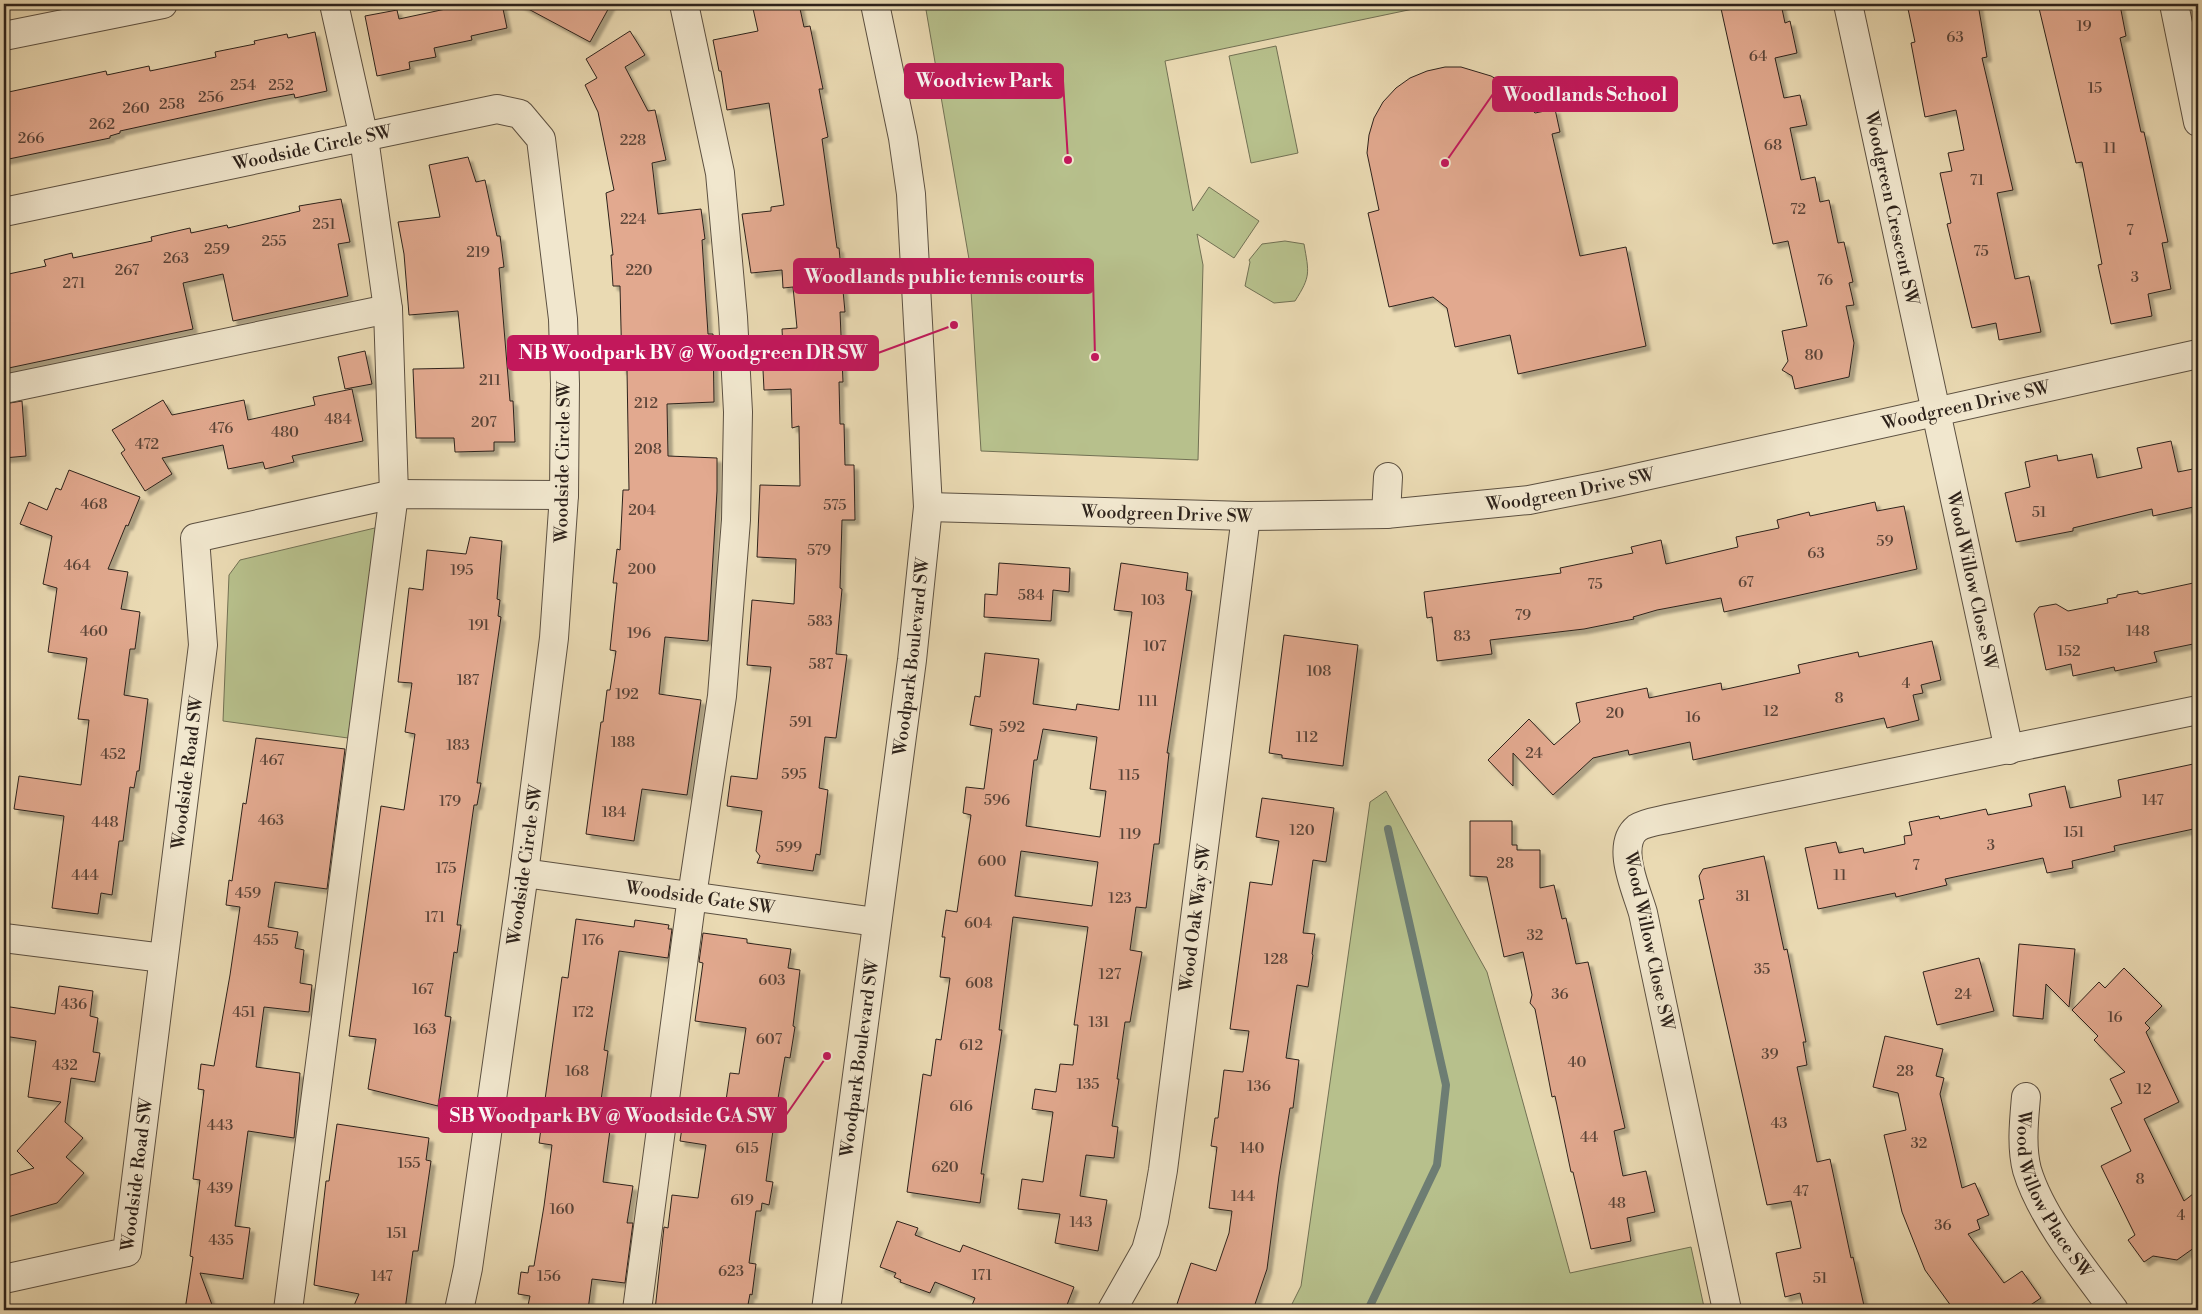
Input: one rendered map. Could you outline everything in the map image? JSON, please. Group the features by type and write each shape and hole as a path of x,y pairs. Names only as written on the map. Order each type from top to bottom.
{"street":[{"path":"4,36 163,4"},
{"path":"288,1310 394,494 388,309 364,138 334,4"},
{"path":"637,1310 692,896 722,696 736,520 738,412 733,318 720,174 684,4"},
{"name":"Woodpark Boulevard SW","path":"826,1310 912,660 928,507 911,194 902,138 875,4"},
{"name":"Woodgreen Crescent SW","path":"1848,4 1935,412"},
{"path":"2174,4 2198,122"},
{"name":"Woodside Circle SW","path":"4,212 497,109 520,114 541,139 563,319 564,495 554,638 524,873 468,1268 459,1310"},
{"path":"4,389 388,309"},
{"name":"Woodgreen Drive SW","path":"928,507 1246,516 1386,514 1529,500 2198,354"},
{"name":"Wood Willow Close SW","path":"1935,412 2008,750"},
{"path":"1386,514 1388,477"},
{"name":"Woodside Road SW","path":"4,1279 127,1252 203,644 195,538 394,494 564,495"},
{"name":"Wood Oak Way SW","path":"1112,1310 1146,1250 1154,1221 1163,1170 1246,516"},
{"name":"Wood Willow Close SW","path":"1727,1310 1643,913 1626,855 1629,839 1638,828 1667,819 2198,710"},
{"name":"Woodside Gate SW","path":"524,873 876,922"},
{"path":"4,938 163,958"},
{"name":"Wood Willow Place SW","path":"2026,1097 2023,1136 2027,1169 2039,1199 2114,1310"}],"green space":[{"path":"925,4 1437,4 1165,61 1193,211 1209,187 1259,221 1234,258 1197,234 1203,265 1198,460 981,451 969,259"},
{"path":"1276,46 1298,153 1251,163 1229,56"},
{"path":"1285,241 1304,244 1308,268 1306,280 1295,301 1274,303 1245,286 1249,260 1262,244"},
{"path":"379,527 348,738 223,721 229,575 240,560"},
{"path":"1386,791 1487,972 1570,1273 1691,1247 1704,1307 1688,1310 1289,1310 1301,1286 1370,802"}],"building":[{"path":"469,4 502,4 507,28 471,36 472,40 434,48 436,57 409,62 410,69 377,76 365,16 397,10 399,19"},
{"path":"519,4 611,4 590,42"},
{"path":"752,4 799,4 804,27 810,26 823,89 819,89 828,137 822,139 837,248 839,248 845,312 840,312 843,382 839,382 840,424 844,424 845,465 854,465 855,520 842,520 840,588 842,589 836,654 847,655 836,738 825,737 819,788 828,790 820,855 816,854 813,871 757,863 760,856 756,851 762,811 727,806 731,776 757,779 771,667 747,665 752,600 794,604 796,559 757,557 760,485 800,486 799,426 792,428 791,389 764,390 763,370 784,369 782,329 797,328 793,287 783,288 782,270 751,273 742,214 771,211 771,207 784,205 769,103 727,110 721,71 719,71 713,40 758,31"},
{"path":"1720,4 1781,4 1785,23 1790,21 1797,53 1775,58 1784,98 1800,95 1807,125 1790,128 1801,180 1815,177 1820,202 1829,200 1838,243 1844,242 1853,282 1849,283 1854,305 1846,306 1854,343 1849,377 1795,389 1792,376 1782,370 1788,361 1782,331 1807,326 1788,241 1773,244"},
{"path":"1907,4 1978,4 1987,57 1982,58 2013,190 1997,193 2015,279 2029,276 2041,332 1999,340 1996,323 1972,328 1947,224 1951,223 1940,173 1952,171 1948,153 1964,150 1956,110 1925,117 1911,43 1915,42"},
{"path":"2038,4 2104,4 2105,8 2120,5 2126,36 2120,38 2141,132 2144,132 2168,242 2162,243 2171,289 2148,294 2152,316 2111,324 2098,265 2102,264 2082,162 2076,163"},
{"path":"630,31 645,55 625,67 648,111 655,110 666,160 652,163 658,214 701,209 705,239 702,240 708,334 713,334 714,402 667,404 668,456 717,458 717,491 708,641 665,637 659,694 701,700 687,795 642,789 634,841 586,834 601,722 603,722 607,690 610,690 616,651 610,650 617,583 613,583 617,549 620,550 623,490 629,490 627,370 622,370 620,286 613,286 611,255 613,255 606,193 614,190 598,112 585,85 597,78 586,59"},
{"path":"315,32 327,91 295,98 294,94 267,99 120,131 120,133 110,136 110,138 4,160 4,93 106,71 107,75 149,66 150,71 216,57 215,52 255,44 254,41 287,34 288,38"},
{"path":"1445,67 1461,67 1491,76 1505,84 1535,113 1555,109 1560,132 1552,134 1580,256 1626,247 1646,346 1518,374 1510,335 1455,347 1447,308 1433,297 1389,307 1368,213 1379,210 1367,153 1369,135 1374,118 1383,102 1396,88 1410,78 1427,71"},
{"path":"468,157 476,182 485,180 497,236 500,236 504,267 499,268 510,401 513,401 515,442 494,442 494,451 455,452 454,438 416,438 413,369 464,368 458,311 409,315 404,254 398,222 440,217 429,165"},
{"path":"341,199 350,242 338,244 348,296 233,321 223,274 183,283 193,329 4,369 4,275 46,266 44,260 72,253 73,258 152,241 151,237 190,228 191,233 227,225 228,228 300,211 299,206"},
{"path":"365,351 372,384 345,389 338,357"},
{"path":"352,389 363,441 292,456 294,462 265,469 263,462 228,469 223,445 162,458 172,474 145,491 121,453 125,450 112,430 163,400 172,415 244,400 248,420 315,405 313,397"},
{"path":"22,401 26,456 4,458 4,404"},
{"path":"2171,441 2178,472 2198,468 2198,506 2153,516 2152,509 2073,528 2073,531 2016,542 2005,493 2030,487 2025,462 2057,455 2058,461 2092,454 2097,478 2142,468 2137,448"},
{"path":"69,470 140,497 108,569 128,572 121,609 140,612 135,649 130,649 124,695 148,699 139,771 137,771 134,788 130,787 123,841 119,841 112,895 101,893 98,914 52,908 64,816 14,809 19,776 81,785 89,720 78,719 87,658 48,652 57,588 43,584 52,536 20,524 29,502 47,510 56,488 61,490"},
{"path":"1875,502 1877,511 1904,506 1917,569 1724,612 1721,598 1657,610 1633,617 1634,619 1584,629 1490,640 1492,654 1437,661 1432,617 1427,618 1424,592 1561,573 1560,568 1633,553 1631,547 1661,540 1666,564 1738,547 1736,537 1779,528 1777,520 1809,512 1810,516"},
{"path":"470,537 502,541 497,599 500,600 498,616 501,617 477,783 481,783 477,805 474,805 457,925 461,925 457,953 454,952 445,1016 451,1017 438,1106 368,1089 376,1039 349,1036 381,806 404,810 415,734 405,732 412,683 398,682 409,588 423,590 427,550 466,554"},
{"path":"999,563 1070,568 1069,592 1053,590 1051,621 984,617 985,594 997,595"},
{"path":"1121,563 1188,573 1186,590 1192,591 1167,753 1169,753 1159,844 1154,844 1146,908 1136,907 1130,950 1142,952 1130,1022 1125,1022 1117,1079 1119,1079 1112,1126 1118,1127 1114,1158 1086,1155 1080,1196 1107,1200 1098,1251 1055,1243 1060,1214 1018,1209 1022,1179 1043,1182 1053,1112 1032,1109 1035,1089 1056,1092 1060,1064 1073,1065 1078,1025 1074,1025 1088,927 1013,917 999,1030 1002,1030 981,1174 984,1174 980,1203 907,1192 923,1074 931,1076 936,1039 941,1040 950,978 940,977 945,937 942,937 946,910 957,912 971,815 963,813 966,787 984,789 992,729 970,725 975,696 980,697 985,653 1039,659 1033,704 1076,710 1077,704 1119,710 1132,612 1114,610","holes":["1043,729 1097,737 1090,789 1106,791 1100,837 1026,826 1034,760 1037,760","1021,851 1098,862 1092,906 1015,896"]},
{"path":"2198,582 2198,643 2154,652 2157,662 2115,671 2114,667 2073,676 2071,664 2046,670 2034,614 2039,607 2056,604 2068,611 2108,603 2107,599 2117,597 2117,595 2138,591 2138,593 2142,594"},
{"path":"1284,635 1358,645 1343,766 1282,758 1282,755 1269,753"},
{"path":"1932,641 1941,680 1921,685 1923,693 1913,695 1919,720 1887,728 1884,718 1693,760 1690,742 1629,755 1628,750 1593,758 1553,795 1513,753 1513,786 1488,760 1529,719 1554,745 1580,722 1576,703 1647,688 1649,698 1721,683 1722,690 1800,673 1798,665 1858,652 1859,657"},
{"path":"256,738 345,749 327,889 275,882 268,927 298,932 295,948 304,950 300,983 312,985 309,1012 264,1007 256,1067 300,1073 294,1138 248,1131 235,1226 250,1228 243,1279 200,1273 214,1310 185,1310 193,1257 190,1256 200,1180 193,1179 204,1090 198,1089 201,1064 214,1066 230,975 240,907 226,905 229,880 232,881 243,803 246,804"},
{"path":"2198,763 2198,828 2114,846 2115,851 2072,861 2073,868 2047,873 2043,858 1945,879 1947,885 1896,897 1895,893 1818,909 1805,848 1836,842 1839,853 1863,848 1864,853 1905,844 1904,836 1912,835 1909,822 1939,816 1940,819 1986,809 1988,815 2032,806 2029,794 2065,786 2070,808 2121,797 2118,780"},
{"path":"1262,798 1334,808 1326,862 1313,860 1303,933 1315,934 1313,955 1308,987 1297,985 1286,1058 1299,1060 1293,1108 1290,1108 1279,1176 1267,1269 1253,1310 1175,1310 1191,1263 1216,1271 1229,1233 1232,1211 1209,1208 1217,1147 1211,1146 1215,1118 1218,1118 1224,1070 1243,1072 1249,1031 1230,1029 1250,882 1272,885 1279,841 1256,837"},
{"path":"1470,821 1512,821 1512,845 1517,845 1517,850 1540,850 1540,888 1554,885 1562,919 1566,918 1576,964 1588,962 1625,1128 1614,1131 1623,1176 1646,1171 1655,1212 1627,1218 1631,1241 1591,1249 1573,1172 1571,1172 1555,1096 1552,1097 1535,1009 1530,1003 1532,995 1523,952 1504,957 1487,877 1470,876"},
{"path":"1764,856 1784,950 1787,949 1806,1042 1803,1042 1807,1065 1797,1067 1817,1162 1830,1159 1851,1258 1853,1257 1865,1310 1804,1310 1800,1293 1785,1297 1776,1253 1801,1248 1791,1201 1767,1205 1699,900 1704,899 1699,876 1703,869"},
{"path":"576,919 634,927 635,920 669,925 668,929 672,929 668,958 619,951 604,1050 608,1051 597,1128 610,1130 603,1182 633,1186 627,1223 633,1223 625,1283 592,1279 588,1310 527,1310 530,1296 518,1294 521,1272 528,1273 529,1266 534,1266 544,1206 552,1145 539,1143 562,977 568,978"},
{"path":"703,933 747,939 747,943 791,949 788,968 800,970 793,1026 795,1027 790,1058 785,1057 775,1116 766,1181 773,1182 769,1205 762,1203 761,1211 756,1211 749,1263 756,1264 752,1295 750,1294 747,1310 655,1310 664,1227 668,1228 672,1195 698,1198 706,1145 680,1141 685,1108 724,1114 730,1073 739,1074 746,1028 695,1021 703,963 699,962"},
{"path":"2019,944 2075,949 2069,1007 2046,984 2043,1019 2013,1016"},
{"path":"1979,958 1994,1011 1937,1025 1923,972"},
{"path":"2124,968 2162,1006 2145,1023 2150,1028 2146,1032 2179,1102 2144,1119 2184,1201 2198,1190 2198,1245 2177,1260 2153,1256 2144,1262 2128,1240 2135,1235 2101,1166 2131,1151 2111,1108 2122,1103 2110,1079 2125,1072 2094,1040 2098,1036 2072,1010 2099,982 2105,988"},
{"path":"59,986 93,991 90,1016 98,1018 93,1052 100,1053 95,1082 71,1078 65,1122 83,1138 66,1157 84,1173 57,1203 4,1218 4,1177 34,1168 17,1151 61,1102 28,1097 36,1041 4,1036 4,1006 55,1014"},
{"path":"1885,1036 1943,1049 1936,1076 1944,1078 1940,1094 1962,1188 1975,1183 1989,1215 1977,1220 1980,1229 1968,1234 2004,1283 2022,1271 2041,1298 2023,1310 1954,1310 1925,1270 1902,1212 1884,1135 1906,1130 1898,1093 1873,1087"},
{"path":"337,1124 429,1138 426,1160 431,1161 418,1251 413,1251 405,1310 352,1310 359,1294 314,1285 326,1181 329,1181"},
{"path":"897,1221 918,1228 915,1235 938,1244 960,1252 963,1245 1074,1287 1065,1310 970,1310 975,1298 935,1282 930,1293 900,1282 901,1280 894,1277 896,1273 880,1267"}],"waterway":[{"path":"1368,1310 1437,1165 1446,1085 1388,829"}],"place":[{"name":"Woodview Park","path":"1068,160"},
{"name":"Woodlands School","path":"1445,163"},
{"name":"NB Woodpark BV @ Woodgreen DR SW","path":"954,325"},
{"name":"Woodlands public tennis courts","path":"1095,357"},
{"name":"SB Woodpark BV @ Woodside GA SW","path":"827,1056"}]}
